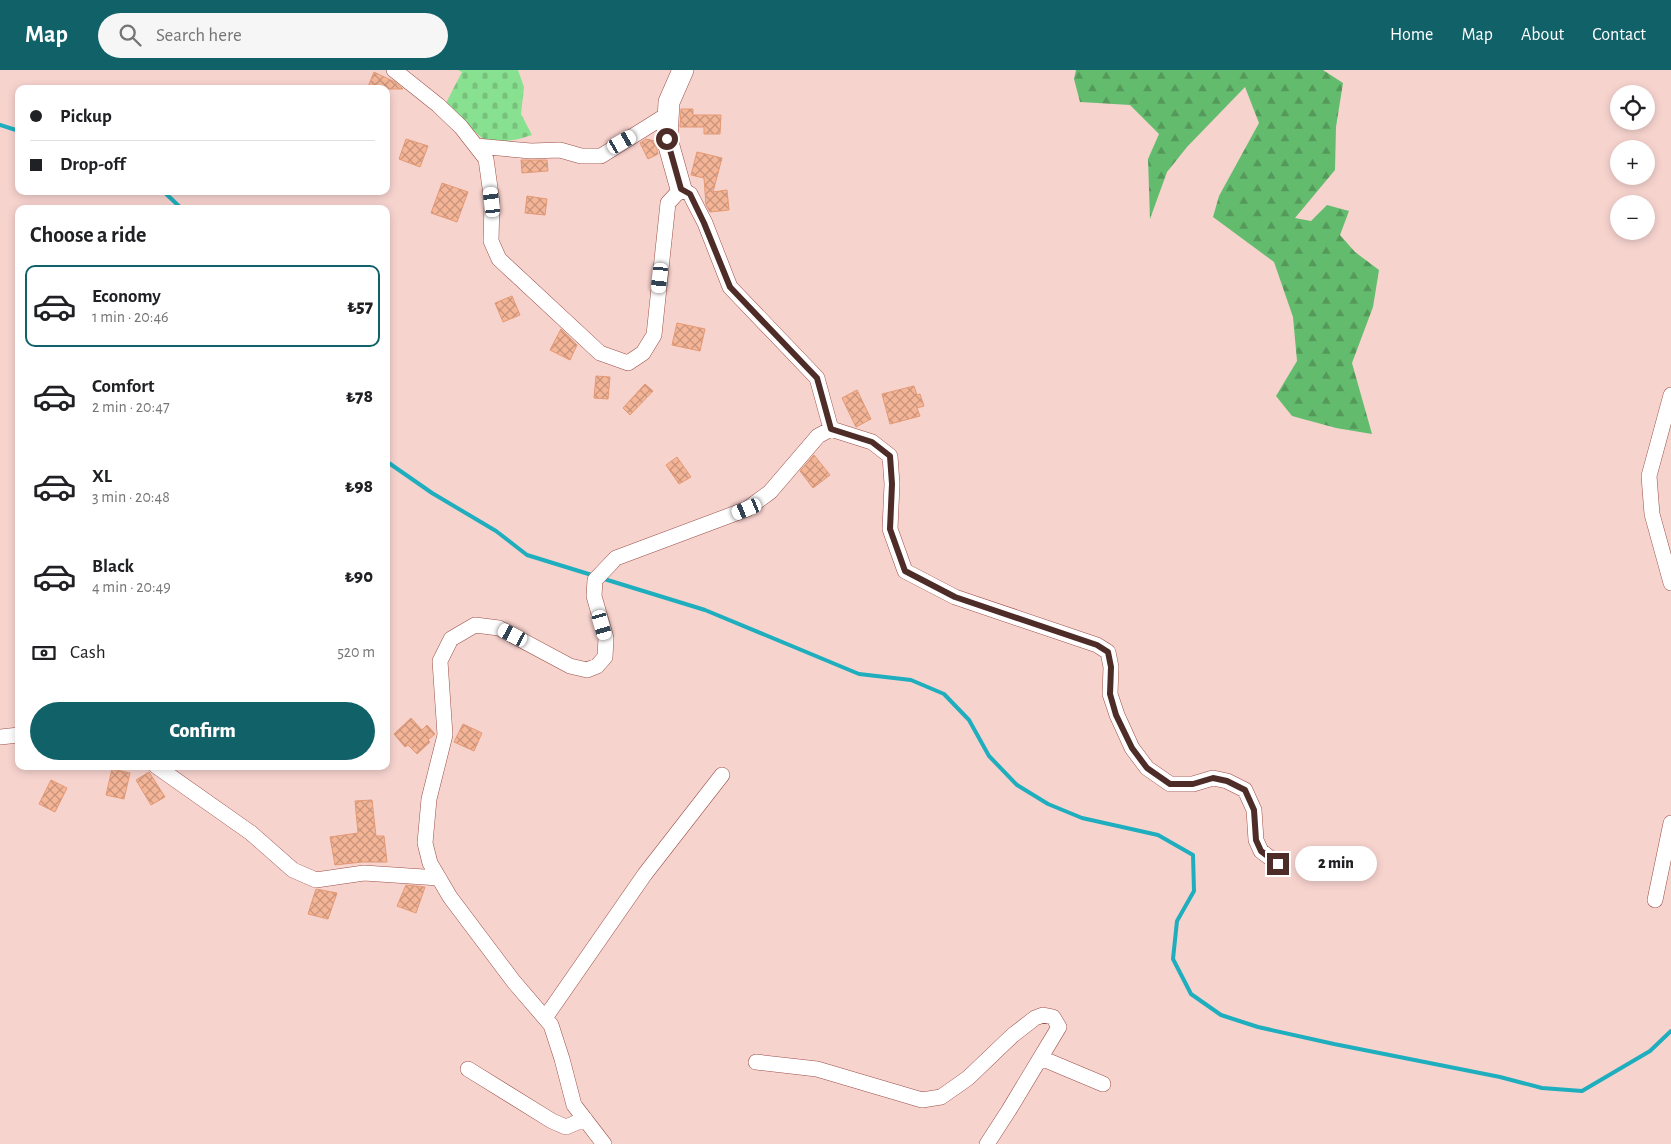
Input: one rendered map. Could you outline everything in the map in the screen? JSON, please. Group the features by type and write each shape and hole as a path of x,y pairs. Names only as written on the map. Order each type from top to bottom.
{"street":[{"path":"394,70 438,105 461,127 486,159 492,202 491,241 499,258 600,353 628,363 643,353 654,335 668,203 681,189"},
{"path":"683,70 668,102 667,139 681,189 690,194 730,287 817,378 831,429"},
{"path":"476,146 531,152 560,150 581,156 601,156 668,114"},
{"path":"1671,395 1649,476 1652,514 1671,583"},
{"path":"604,1144 574,1105 551,1025 514,982 450,897 430,863 424,843 429,799 445,735 440,661 451,639 475,625 499,628 570,666 587,670 598,666 605,657 606,638 594,596 595,580 616,558 747,509 770,492 818,436 831,429 872,442 890,456 892,484 890,529 905,571 955,597 1097,645 1108,652 1111,667 1110,694 1116,715 1132,748 1147,768 1170,784 1193,784 1213,778 1227,781 1245,790 1254,810 1256,840 1261,851 1278,864"},
{"path":"0,737 15,735"},
{"path":"162,770 251,833 292,870 316,880 364,873 439,878"},
{"path":"544,1018 645,874 722,775"},
{"path":"1655,900 1671,823"},
{"path":"756,1062 817,1069 922,1100 941,1097 968,1078 1013,1035 1035,1018 1043,1015 1053,1017 1059,1027 986,1144"},
{"path":"1040,1058 1103,1084"},
{"path":"468,1069 552,1121 566,1127 585,1119"}],"green space":[{"path":"458,70 518,70 524,87 521,114 532,135 489,144 467,125 446,103 462,72"},
{"path":"1076,70 1323,70 1343,83 1336,127 1335,170 1295,218 1311,221 1327,205 1349,211 1340,235 1355,252 1379,270 1373,307 1352,363 1372,434 1336,428 1292,416 1276,396 1297,361 1293,317 1274,262 1213,217 1219,196 1259,123 1245,87 1187,147 1167,172 1150,219 1148,159 1159,134 1130,105 1080,102 1074,79"}],"building":[{"path":"374,72 395,82 403,89 390,89 390,85 369,85"},
{"path":"681,109 693,109 693,115 721,115 720,134 704,134 704,127 680,127"},
{"path":"406,139 428,146 420,167 399,159"},
{"path":"646,139 655,141 658,154 648,159 640,143"},
{"path":"697,152 722,158 713,192 727,190 729,210 710,212 706,205 704,178 691,175"},
{"path":"521,160 547,160 548,171 522,173"},
{"path":"442,183 468,192 457,222 431,213"},
{"path":"527,196 547,199 545,215 525,213"},
{"path":"512,296 520,315 503,322 495,303"},
{"path":"677,323 705,329 700,351 672,345"},
{"path":"561,329 577,345 570,360 550,350"},
{"path":"596,376 610,377 608,399 594,398"},
{"path":"645,384 653,391 630,415 623,408"},
{"path":"914,386 917,395 920,394 924,406 917,408 920,416 890,424 882,394"},
{"path":"857,390 871,419 856,427 842,398"},
{"path":"814,455 830,475 813,488 800,471"},
{"path":"677,457 691,477 679,484 666,465"},
{"path":"411,718 422,730 427,725 435,734 428,740 430,742 417,754 408,745 405,747 394,734"},
{"path":"463,724 482,733 474,751 454,742"},
{"path":"112,770 130,773 124,799 106,795"},
{"path":"149,772 165,797 151,805 136,780"},
{"path":"51,780 67,788 55,812 39,804"},
{"path":"372,800 376,836 384,836 387,862 335,865 330,837 358,833 355,801"},
{"path":"406,885 425,887 416,913 397,906"},
{"path":"316,889 337,893 328,919 308,914"}],"waterway":[{"path":"0,125 15,130"},
{"path":"167,195 178,205"},
{"path":"390,464 432,493 496,531 527,555 595,576"},
{"path":"601,578 705,610 859,674 911,680 944,694 969,720 989,756 1017,785 1048,804 1082,818 1158,835 1193,855 1194,891 1177,921 1173,959 1191,994 1221,1015 1258,1027 1500,1077 1542,1088 1582,1091 1650,1051 1671,1031"}],"route":[{"path":"667,139 681,189 690,194 730,287 817,378 831,429 872,442 890,456 892,484 890,529 905,571 955,597 1097,645 1108,652 1111,667 1110,694 1116,715 1132,748 1147,768 1170,784 1193,784 1213,778 1227,781 1245,790 1254,810 1256,840 1261,851 1278,864"}]}
